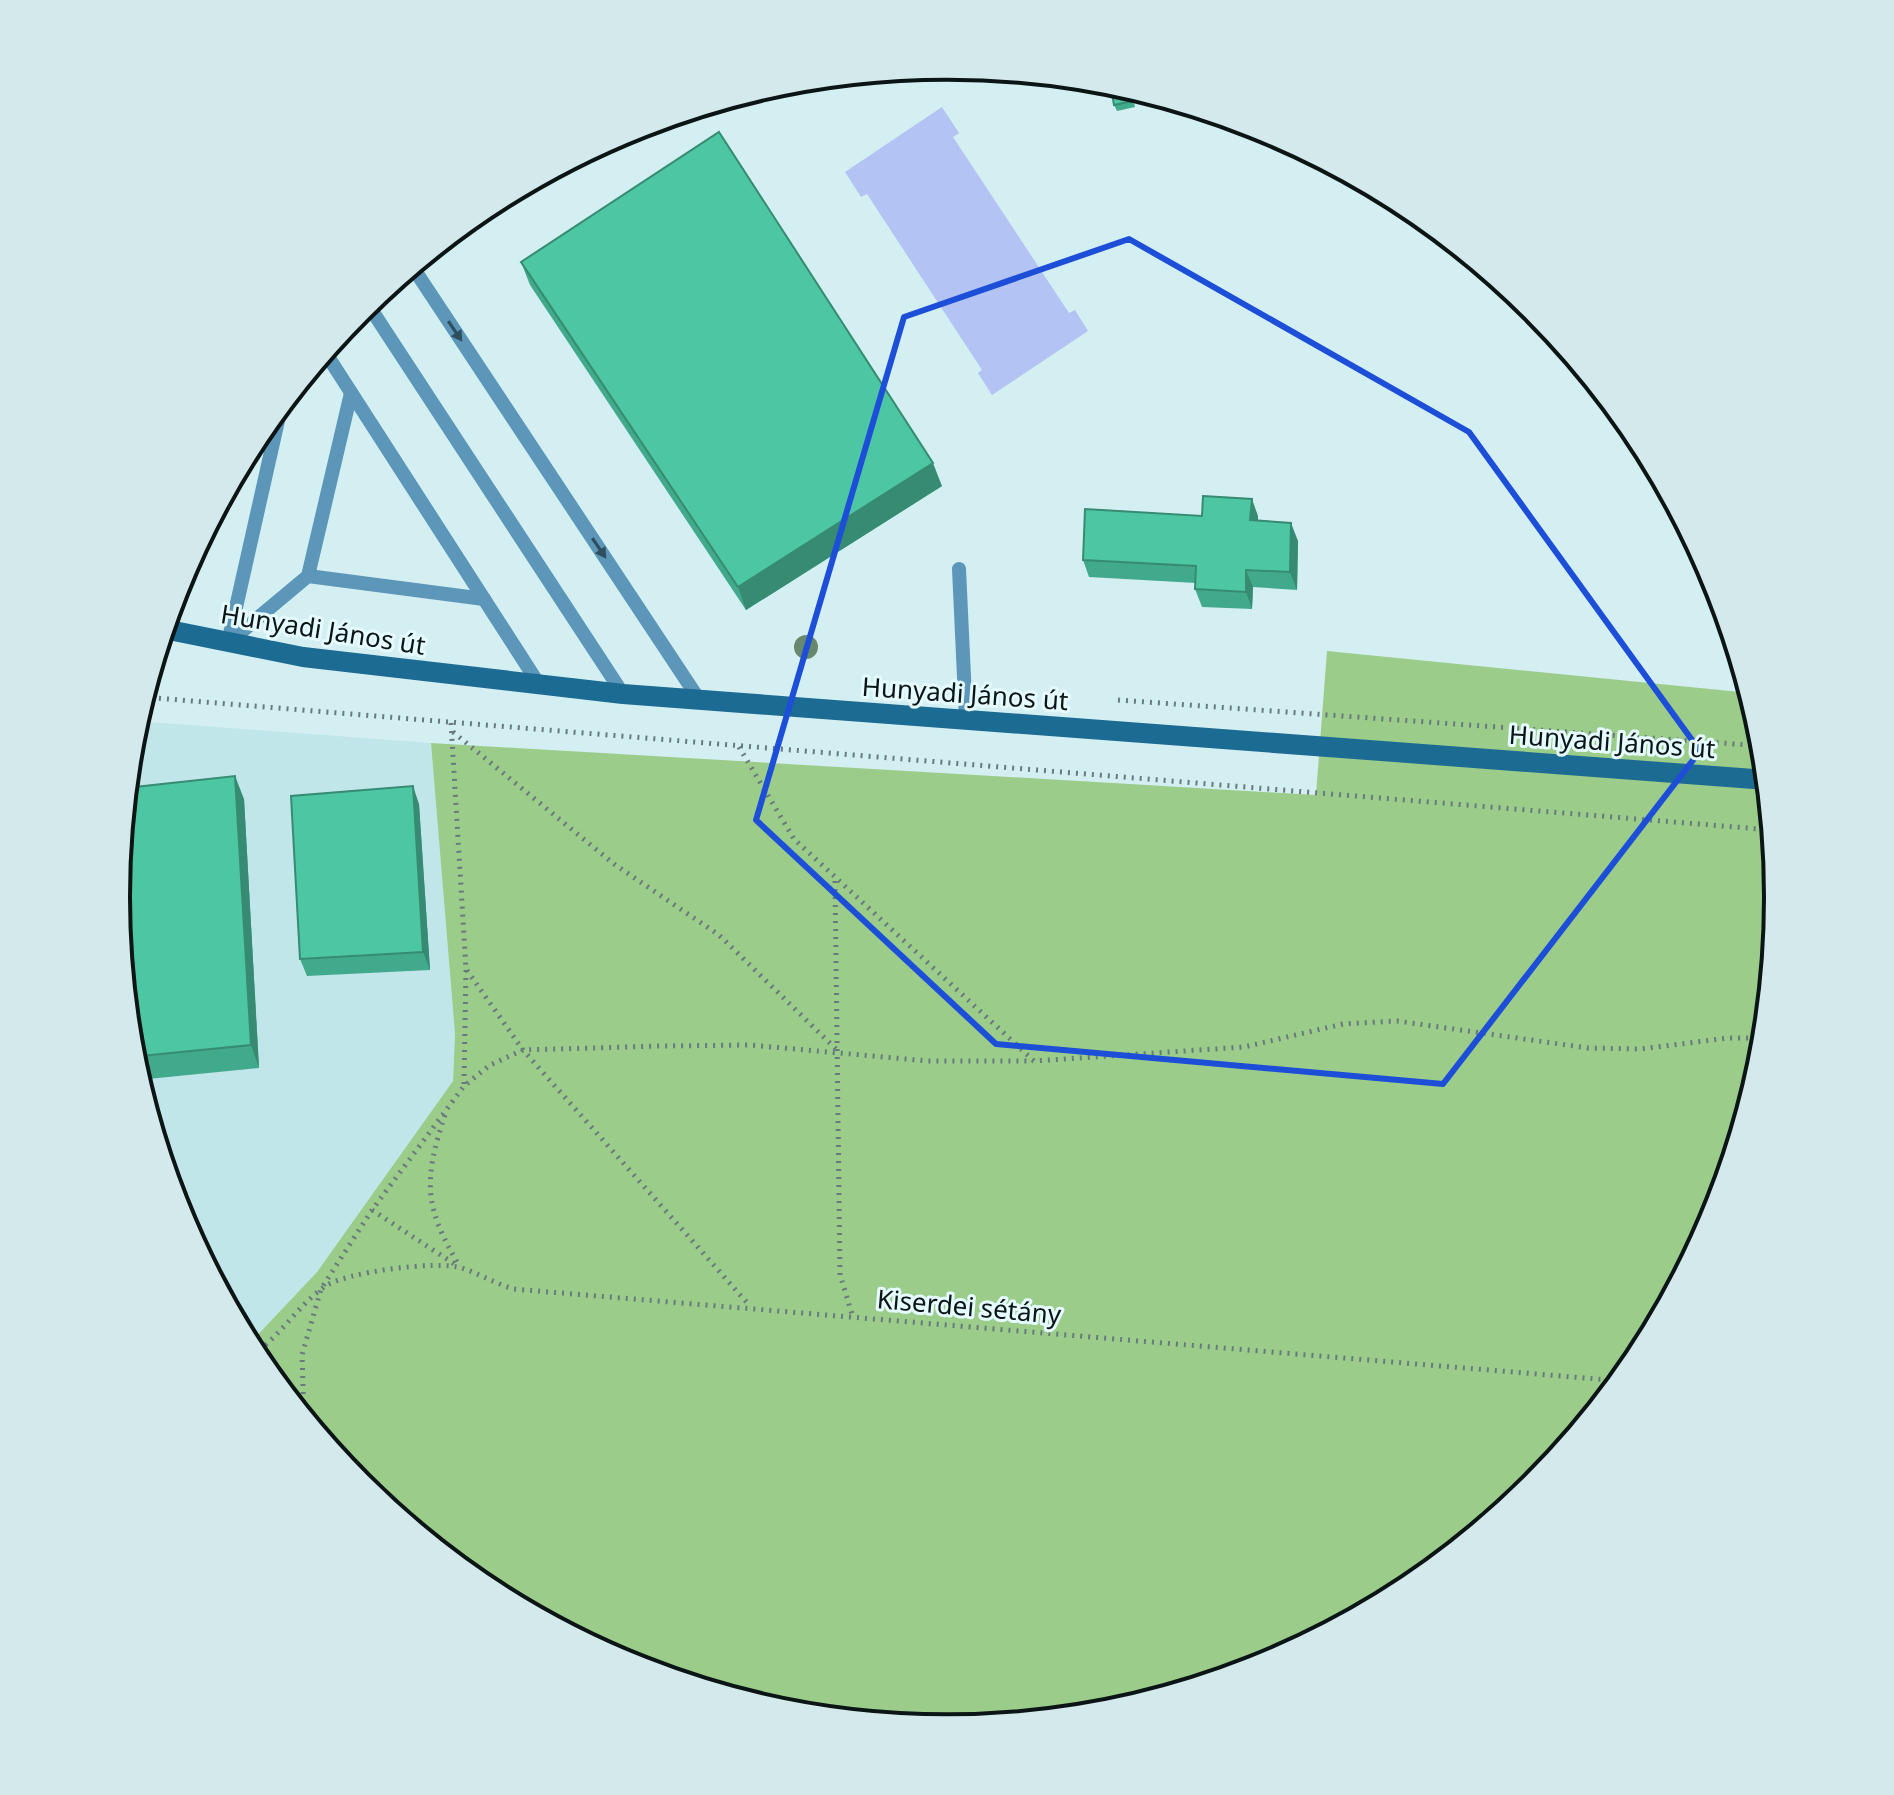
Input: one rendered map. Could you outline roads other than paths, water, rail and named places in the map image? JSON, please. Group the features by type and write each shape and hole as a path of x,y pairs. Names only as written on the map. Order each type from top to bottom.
{"street":[{"name":"Hunyadi János út","path":"174,631 317,659 623,694 1756,779"}],"lane":[{"path":"418,275 700,701"},
{"path":"374,314 623,694"},
{"path":"330,360 540,686"},
{"path":"228,643 308,576 351,393"},
{"path":"228,643 276,431"},
{"path":"959,569 966,720"},
{"path":"308,576 484,599"}],"water":[{"path":"942,107 959,133 953,137 1069,313 1075,310 1088,331 992,395 978,373 982,370 867,194 861,197 845,172"}]}
